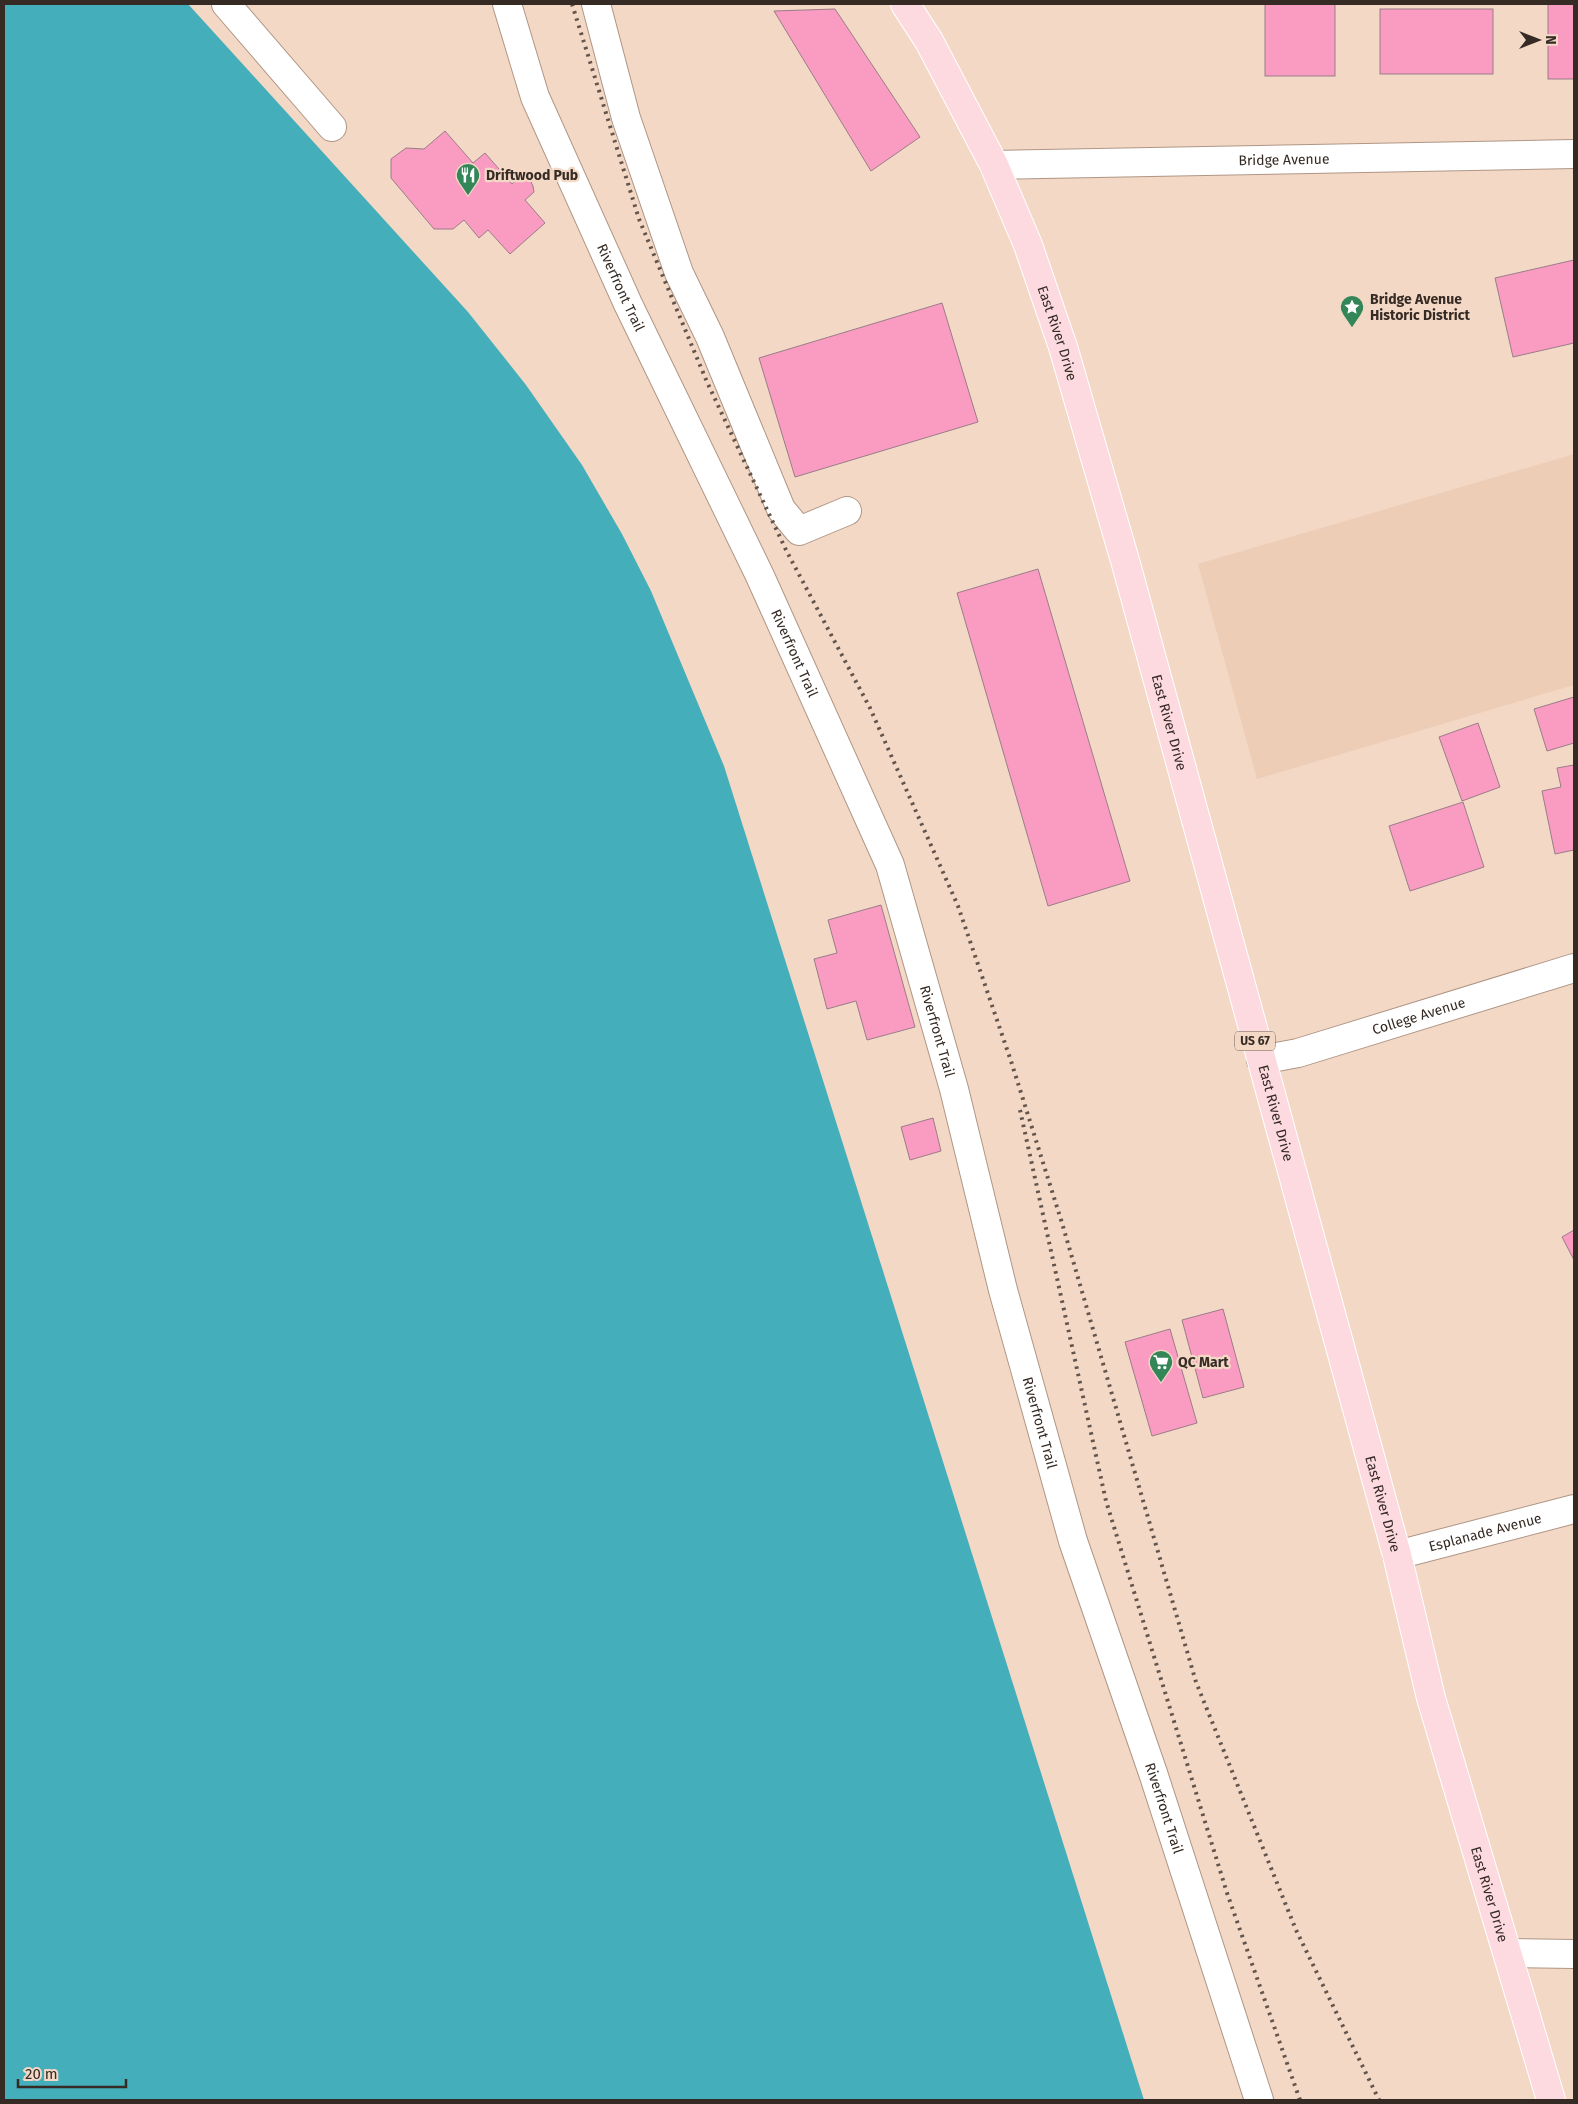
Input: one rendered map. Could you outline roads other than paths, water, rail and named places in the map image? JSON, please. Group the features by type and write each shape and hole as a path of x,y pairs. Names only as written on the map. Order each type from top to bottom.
{"main road":[{"name":"East River Drive","path":"905,4 929,41 994,165 1028,245 1063,347 1126,564 1396,1555 1431,1698 1551,2100"}],"street":[{"path":"226,4 332,127"},
{"name":"Riverfront Trail","path":"507,4 534,97 628,304 760,576 890,865 954,1089 1003,1290 1074,1541 1153,1773 1259,2100"},
{"path":"596,4 626,118 679,273 710,337 781,509 799,531 847,510"},
{"name":"Bridge Avenue","path":"994,165 1574,154"},
{"name":"College Avenue","path":"1261,1060 1307,1050 1574,968"},
{"name":"Esplanade Avenue","path":"1396,1555 1574,1509"},
{"path":"1508,1954 1574,1954"}],"water":[{"path":"4,4 188,4 468,312 526,385 582,465 622,534 651,591 724,766 1144,2100 4,2100"}],"railway":[{"path":"572,4 639,219 707,382 786,550 870,708 958,906 1011,1061 1062,1223 1196,1682 1296,1930 1379,2100"},
{"path":"1020,1110 1106,1501 1227,1893 1300,2100"}],"place":[{"name":"Driftwood Pub","path":"468,196"},
{"name":"Bridge Avenue Historic District","path":"1352,328"},
{"name":"QC Mart","path":"1161,1383"}]}
